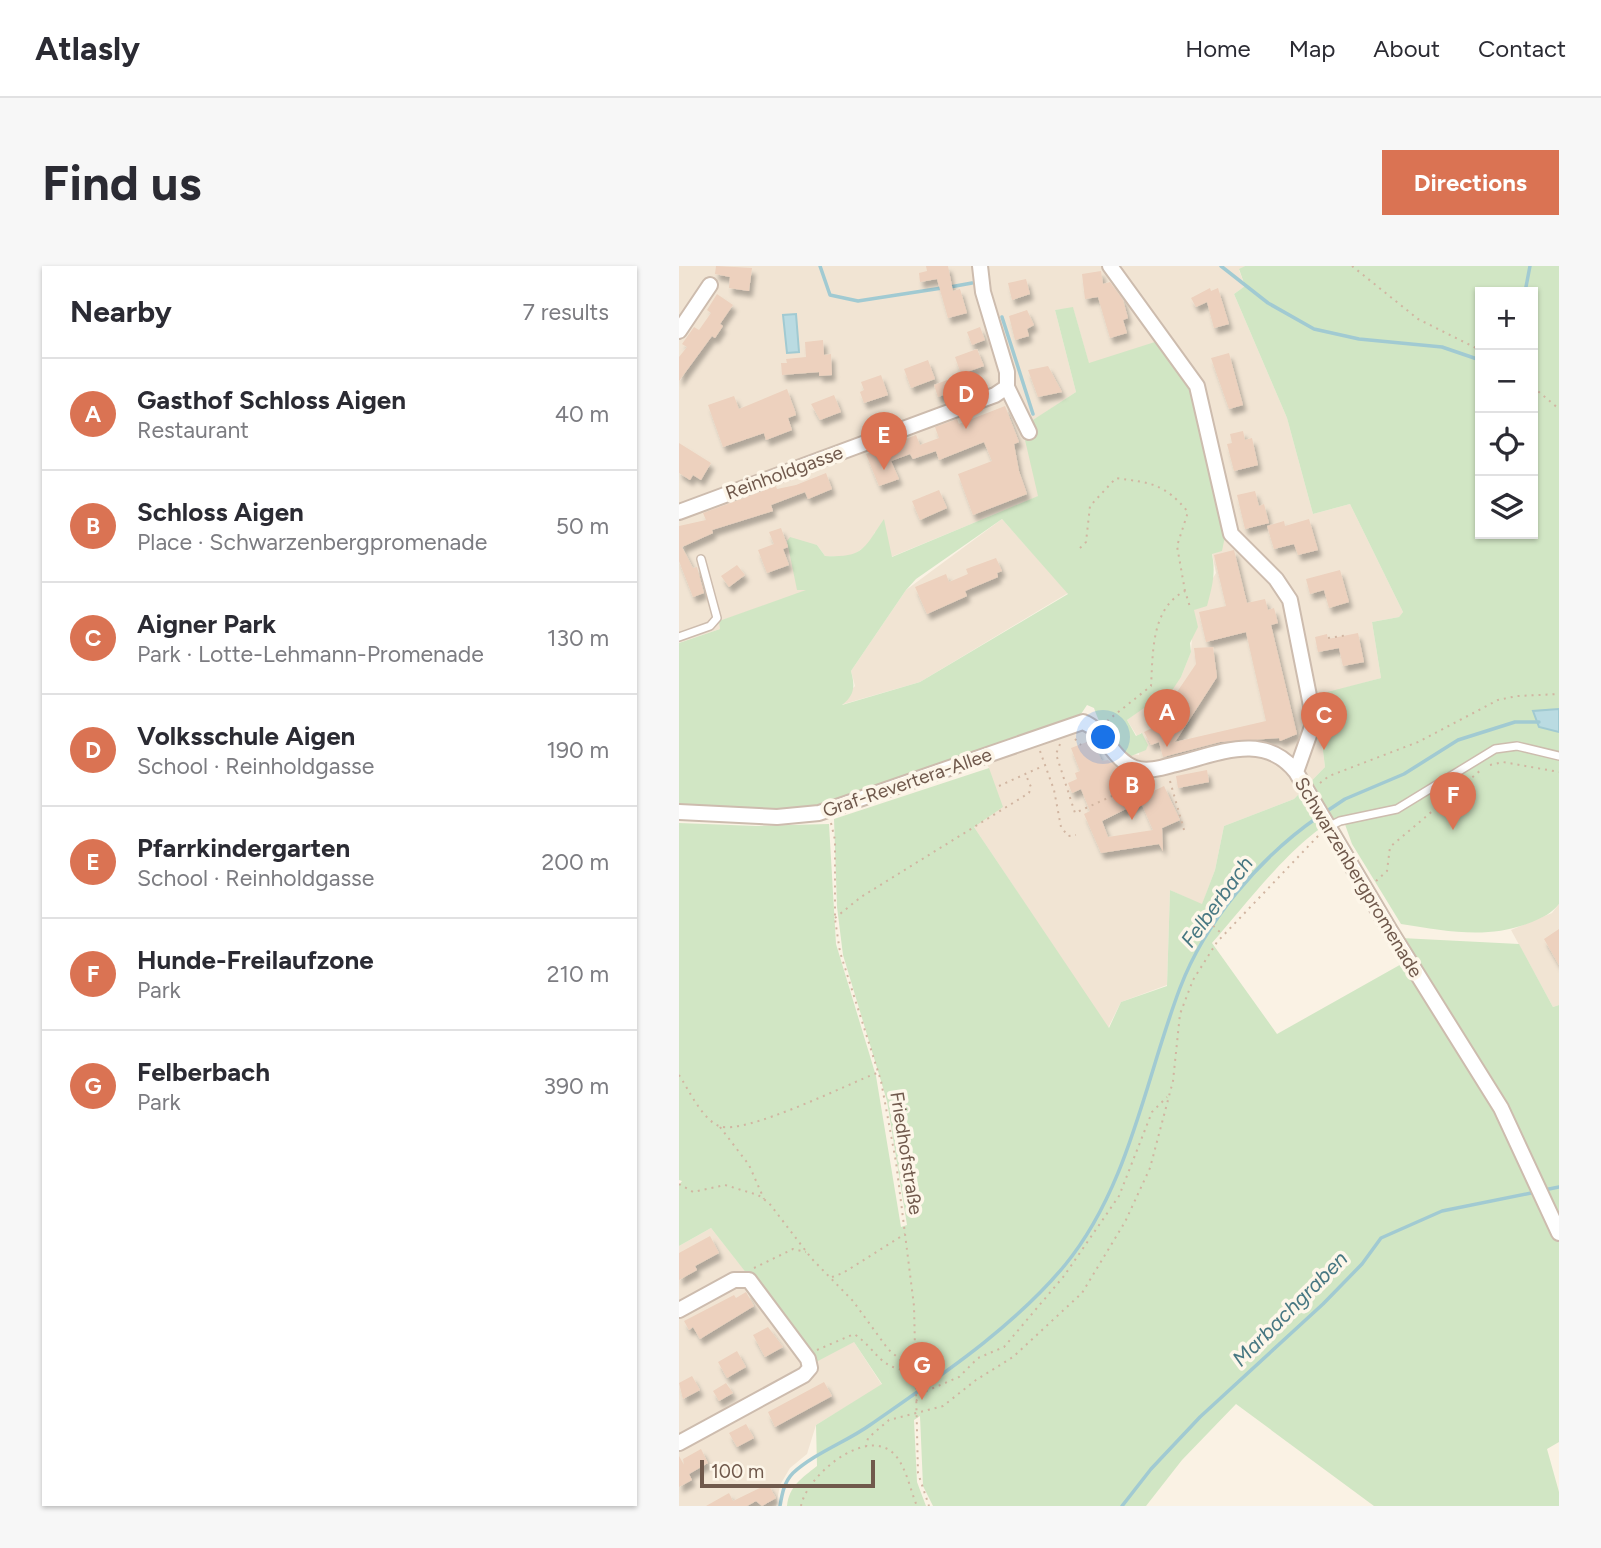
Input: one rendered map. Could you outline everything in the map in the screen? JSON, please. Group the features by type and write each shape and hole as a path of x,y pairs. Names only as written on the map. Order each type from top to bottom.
{"street":[{"path":"980,266 983,292 1007,372 1007,387 1029,432"},
{"path":"1111,266 1197,386 1231,534 1276,579 1289,597 1314,720 1296,772"},
{"path":"679,331 710,285"},
{"name":"Reinholdgasse","path":"679,512 995,395 1007,387"},
{"name":"Graf-Revertera-Allee","path":"679,812 777,817 827,810 1068,727 1082,723 1093,728"},
{"path":"1093,728 1126,763 1144,769"},
{"name":"Schwarzenbergpromenade","path":"1144,769 1260,747 1286,759 1501,1108 1559,1233"},
{"path":"679,1310 740,1278 753,1282 808,1359 810,1368 804,1375 679,1443"}],"lane":[{"path":"679,637 710,626 717,618 701,559"},
{"path":"1323,819 1340,821 1397,809 1495,749 1517,746 1559,756"}],"path":[{"path":"1352,266 1418,319 1475,347"},
{"path":"1538,391 1559,409"},
{"path":"1080,548 1086,542 1090,506 1116,478 1158,485 1174,496 1188,512 1177,546 1189,607"},
{"path":"1093,728 1138,699 1151,686 1155,628 1175,596 1185,591"},
{"path":"1328,638 1348,635"},
{"path":"1308,792 1329,776 1418,742 1498,700 1517,696 1559,694"},
{"path":"1068,727 1069,734 1056,751 1075,813 1121,792 1125,779 1144,769"},
{"path":"1036,738 1056,797 1061,827 1068,836 1076,835"},
{"path":"1375,882 1387,871 1391,847 1486,766 1503,762 1559,772"},
{"path":"999,786 1045,765"},
{"path":"1164,767 1179,803 1184,830"},
{"path":"835,919 861,897 1029,793 1031,787 1025,773"},
{"name":"Friedhofstraße","path":"827,810 835,840 835,919 842,961 878,1072 890,1123 906,1233 915,1329 918,1473 929,1506"},
{"path":"866,1447 868,1438 889,1420 943,1406 975,1380 1007,1361 1081,1293 1125,1222 1143,1185 1169,1096 1184,1001 1205,959 1223,935 1300,853 1323,819"},
{"path":"1208,920 1223,935"},
{"path":"719,1126 745,1125 827,1097 878,1072"},
{"path":"679,1075 703,1111 734,1142 764,1199 888,1349 914,1371"},
{"path":"915,1400 924,1392 959,1377 978,1358 1004,1347 1064,1276 1119,1196 1152,1112 1169,1096"},
{"path":"679,1184 693,1192 725,1185 764,1199"},
{"path":"831,1277 842,1273 906,1233"},
{"path":"740,1278 785,1251 793,1249 807,1252"},
{"path":"808,1359 817,1350 854,1334 891,1368 914,1371"},
{"path":"801,1506 807,1486 820,1473 866,1447 882,1447 893,1453 918,1506"}],"shaded area":[{"path":"679,266 1245,266 1239,270 1245,286 1234,294 1287,418 1313,514 1350,504 1403,612 1399,617 1372,622 1381,678 1316,696 1325,767 1294,799 1224,826 1215,870 1202,905 1170,890 1167,985 1121,1002 1108,1028 974,827 989,768 981,753 1077,720 1098,722 1124,753 1139,755 1141,733 1137,736 1127,720 1181,677 1191,652 1194,610 1216,573 1212,553 1089,364 1073,308 1055,310 1076,392 1023,427 1039,496 891,557 875,532 869,544 850,557 825,556 817,545 803,543 809,590 720,621 720,629 679,643"},
{"path":"1002,519 1068,593 920,682 837,706 855,686 851,671 906,590"},
{"path":"1559,904 1559,1005 1553,1007 1511,930 1552,913"},
{"path":"711,1228 745,1271 854,1342 882,1385 816,1425 807,1454 790,1468 780,1485 776,1506 679,1506 679,1246"}],"green space":[{"path":"1245,266 1559,266 1559,904 1550,913 1536,920 1499,931 1467,932 1401,924 1352,844 1342,816 1325,825 1290,854 1212,943 1277,1034 1405,962 1541,1180 1493,1086 1401,938 1519,944 1553,1007 1559,1005 1559,1442 1547,1449 1559,1492 1559,1506 1374,1506 1236,1404 1182,1460 1146,1506 933,1506 923,1486 920,1416 914,1420 917,1482 926,1506 787,1506 793,1488 817,1466 816,1425 882,1384 854,1342 816,1362 711,1228 679,1246 679,1185 682,1181 679,1180 679,823 756,826 829,824 836,944 876,1076 901,1227 907,1225 887,1101 843,955 837,907 834,819 989,768 1003,807 974,827 1109,1028 1121,1002 1167,986 1170,890 1202,904 1215,870 1224,826 1294,799 1325,767 1316,695 1381,678 1372,622 1399,617 1403,612 1350,504 1313,514 1287,418 1234,294 1245,286 1239,269"},
{"path":"1073,307 1089,363 1158,341 1192,388 1225,536 1222,551 1212,554 1212,586 1207,606 1194,610 1198,627 1190,643 1191,652 1181,677 1155,716 1151,718 1144,708 1127,720 1136,736 1142,733 1148,745 1146,750 1131,756 1118,748 1108,736 1094,708 1087,705 1077,720 802,811 679,807 679,643 720,629 719,621 806,590 797,590 787,541 790,537 817,545 825,556 848,555 856,553 867,544 884,519 892,557 1038,496 1022,427 1076,392 1055,310","holes":["1002,519 1068,594 920,682 842,705 853,690 851,671 906,590 916,579"]}],"water":[{"path":"796,314 799,352 787,353 783,315"},
{"path":"1559,709 1559,732 1539,727 1533,711"}],"building":[{"path":"716,266 752,268 749,291 729,288 730,277 715,274"},
{"path":"926,266 948,266 953,291 960,289 967,313 948,318 937,279 920,282 919,273 927,271"},
{"path":"1101,271 1103,284 1110,282 1123,300 1128,318 1123,320 1127,333 1110,338 1098,297 1085,299 1082,274"},
{"path":"1026,279 1030,294 1012,300 1008,283"},
{"path":"1210,288 1211,291 1218,288 1229,324 1214,328 1207,302 1196,307 1191,298"},
{"path":"717,294 733,305 720,324 723,326 715,338 712,336 679,381 679,357 687,347 682,344 694,327 699,330 711,313 707,310"},
{"path":"1027,310 1034,325 1027,329 1029,336 1015,340 1009,316"},
{"path":"980,327 985,340 972,345 967,332"},
{"path":"823,340 824,355 831,354 832,375 819,376 819,372 782,375 781,363 787,363 786,359 806,357 805,342"},
{"path":"977,349 984,366 961,374 955,357"},
{"path":"1229,353 1243,405 1229,409 1211,358"},
{"path":"928,360 935,379 911,388 904,369"},
{"path":"1048,366 1062,392 1038,397 1028,370"},
{"path":"881,375 888,395 864,403 860,392 864,390 861,382"},
{"path":"947,380 952,392 938,397 934,385"},
{"path":"787,389 796,415 788,418 792,430 766,440 764,433 723,447 708,405 734,396 739,409"},
{"path":"834,395 841,412 820,420 811,404"},
{"path":"1005,406 1019,442 1014,444 1027,494 973,515 958,474 992,461 984,442 939,460 936,451 913,459 910,454 891,461 899,479 879,486 866,454 916,435 920,445 939,438 935,427 957,419 959,424"},
{"path":"1243,431 1245,440 1252,438 1258,465 1234,471 1227,444 1232,443 1230,434"},
{"path":"679,443 711,463 701,480 693,475 690,480 679,473"},
{"path":"826,473 832,489 808,499 805,492 771,505 773,511 712,530 713,533 682,547 693,568 697,567 704,593 693,597 679,561 679,526 706,520 703,513 776,486 777,489 796,485"},
{"path":"939,490 947,508 920,520 912,501"},
{"path":"1255,491 1259,506 1264,504 1269,523 1245,529 1237,495"},
{"path":"1309,519 1318,550 1298,555 1294,544 1274,549 1267,526 1284,521 1285,526"},
{"path":"781,528 788,547 783,549 789,565 767,573 758,550 774,544 769,532"},
{"path":"1234,550 1247,603 1265,599 1268,610 1274,608 1278,623 1271,625 1297,734 1280,741 1279,738 1220,742 1163,757 1159,742 1151,745 1144,732 1164,722 1179,697 1175,695 1196,664 1194,648 1213,647 1217,677 1175,742 1266,721 1246,632 1206,642 1199,612 1226,606 1214,555"},
{"path":"996,558 1002,571 997,573 998,577 965,591 967,596 927,614 915,587 946,574 949,582 968,574 966,569"},
{"path":"737,565 745,575 729,587 721,576"},
{"path":"1340,570 1349,602 1329,608 1324,590 1310,594 1306,579"},
{"path":"1358,633 1364,662 1343,666 1339,648 1318,652 1315,637 1327,634 1328,639"},
{"path":"1092,740 1102,761 1108,760 1121,771 1116,779 1122,795 1133,789 1140,802 1102,821 1108,837 1153,830 1139,798 1164,786 1180,820 1162,828 1163,851 1159,844 1101,853 1084,814 1090,811 1081,789 1072,793 1068,783 1077,779 1075,773 1080,771 1071,748"},
{"path":"1207,770 1209,782 1178,788 1176,776"},
{"path":"1559,929 1559,965 1544,939"},
{"path":"710,1236 719,1253 695,1266 697,1270 679,1280 679,1253"},
{"path":"746,1292 754,1306 700,1339 693,1327 689,1330 684,1321 734,1295 736,1298"},
{"path":"768,1327 783,1347 765,1357 753,1335"},
{"path":"737,1351 746,1367 727,1378 718,1362"},
{"path":"692,1376 700,1390 683,1399 679,1383"},
{"path":"824,1382 832,1396 775,1427 768,1412"},
{"path":"726,1383 733,1393 719,1401 713,1391"},
{"path":"746,1424 754,1438 737,1447 729,1433"},
{"path":"701,1449 708,1463 689,1474 692,1480 679,1487 679,1456 684,1465 683,1459"},
{"path":"768,1484 776,1498 762,1506 756,1501 747,1506 706,1506 729,1493 733,1501"}],"waterway":[{"path":"820,266 830,295 858,301 942,288"},
{"path":"1221,266 1268,303 1314,329 1359,339 1442,347 1475,358"},
{"path":"1526,287 1530,266"},
{"path":"950,287 972,283"},
{"path":"1002,317 1033,414"},
{"name":"Felberbach","path":"1324,813 1345,799 1404,774 1458,740 1515,722 1539,722"},
{"name":"Felberbach","path":"780,1506 785,1484 793,1473 811,1459 870,1425 973,1351 1022,1310 1065,1265 1105,1202 1120,1167 1180,988 1204,939 1219,915 1255,871 1275,851 1318,817"},
{"name":"Marbachgraben","path":"1544,1190 1559,1187"},
{"name":"Marbachgraben","path":"1122,1506 1151,1469 1200,1417 1323,1304 1362,1264 1381,1238 1442,1211 1536,1192"}],"place":[{"name":"Volksschule Aigen","path":"966,429"},
{"name":"Pfarrkindergarten","path":"884,470"},
{"name":"Gasthof Schloss Aigen","path":"1167,747"},
{"name":"Aigner Park","path":"1324,750"},
{"name":"Schloss Aigen","path":"1132,820"},
{"name":"Hunde-Freilaufzone","path":"1453,830"},
{"name":"Felberbach","path":"922,1400"}]}
